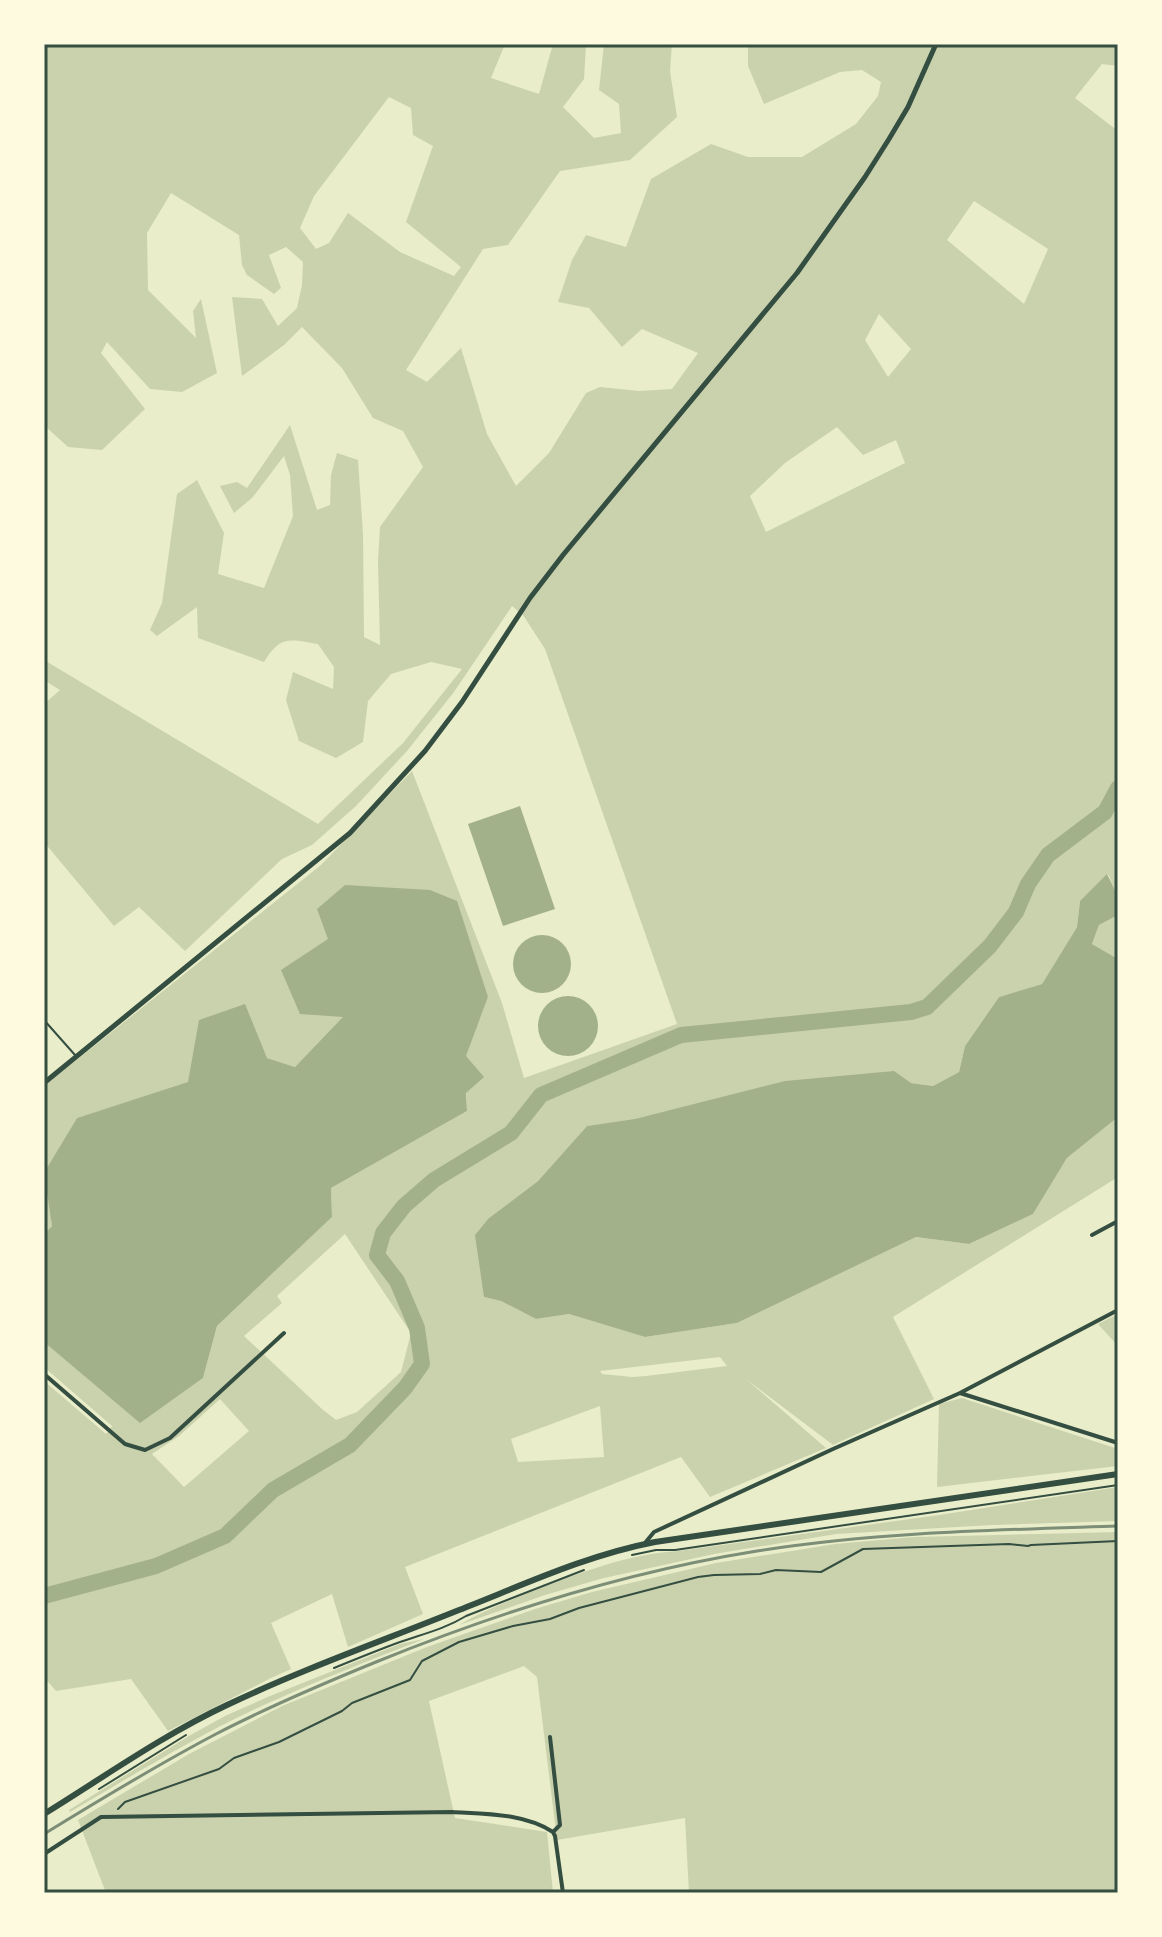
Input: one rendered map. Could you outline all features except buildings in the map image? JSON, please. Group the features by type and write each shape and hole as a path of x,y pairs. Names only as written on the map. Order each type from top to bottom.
{"main road":[{"path":"44,1814 174,1733 225,1706 271,1685 600,1556 643,1545 1118,1474"}],"street":[{"path":"44,1083 350,833 425,751 563,555 797,273 889,139 908,107 936,44"},
{"path":"1092,1235 1118,1221"},
{"path":"643,1545 654,1532 960,1393 1118,1310"},
{"path":"44,1374 125,1444 145,1450 170,1438 284,1333"},
{"path":"960,1393 1118,1443"},
{"path":"550,1737 560,1825 553,1832"},
{"path":"44,1854 101,1817 452,1812 519,1818 553,1832 563,1893"}],"lane":[{"path":"44,1020 77,1056"}],"path":[{"path":"626,1557 656,1550 675,1550 1118,1485"},
{"path":"112,1816 125,1802 219,1769 234,1758 279,1742 352,1703 410,1680 422,1661 442,1649 513,1626 550,1619 579,1608 698,1577 760,1574 776,1570 821,1572 863,1549 1118,1541"},
{"path":"326,1671 452,1625 466,1616 588,1568"},
{"path":"92,1793 188,1734"}],"shaded area":[{"path":"44,44 505,44 491,78 539,94 553,44 586,44 584,79 563,107 594,138 621,133 619,104 599,90 604,44 672,44 670,71 677,117 630,160 560,171 508,245 483,249 406,370 427,382 461,348 487,434 516,486 549,453 586,393 600,387 639,391 672,389 698,353 642,329 622,347 589,308 558,302 572,260 586,235 626,247 651,179 711,144 748,157 802,157 856,124 878,96 881,82 862,70 840,72 764,104 748,66 748,44 1118,44 1118,66 1102,64 1075,98 1118,131 1118,896 1108,874 1080,901 1077,927 1042,984 999,997 965,1046 959,1072 933,1086 911,1083 587,1126 538,1181 489,1218 484,1297 501,1301 536,1319 569,1314 645,1337 737,1323 916,1237 969,1244 1033,1214 1067,1158 1118,1117 1118,1177 893,1317 934,1399 833,1445 746,1379 826,1448 710,1497 681,1457 405,1567 423,1614 348,1647 332,1594 271,1623 291,1669 168,1731 131,1679 56,1691 44,1677 44,1381 106,1434 112,1426 44,1367 44,1342 140,1422 203,1378 217,1326 332,1217 331,1188 467,1111 465,1057 488,997 328,939 344,1017 295,1067 267,1058 77,1118 45,1173 52,1226 44,1234 44,1086 321,865 412,771 502,1003 524,1078 677,1024 545,649 523,615 512,606 454,692 407,751 356,806 312,845 282,859 185,951 139,907 114,926 44,842 44,704 60,690 44,680 44,660 318,824 403,743 462,669 431,662 391,674 368,701 363,742 336,758 299,741 286,700 293,672 333,689 334,667 318,644 286,641 275,647 264,662 198,638 197,607 157,636 150,630 162,603 177,494 197,480 224,533 218,574 264,588 293,516 290,475 284,456 252,498 234,513 220,486 237,482 247,488 290,425 317,510 330,505 331,475 337,453 358,460 363,534 364,637 380,645 380,527 423,467 403,431 373,418 342,368 302,327 284,345 242,376 232,297 262,299 278,326 297,308 302,285 303,262 286,247 269,255 281,288 274,294 247,275 242,265 239,235 171,193 147,233 148,290 196,338 193,311 201,299 217,373 182,392 150,389 107,342 101,353 145,409 102,450 68,447 44,425","holes":["389,97 411,108 413,135 433,146 406,222 461,267 454,276 400,252 348,213 329,243 316,249 300,228 314,196","974,201 1048,249 1024,304 947,240","879,314 911,349 888,377 865,340","837,427 863,455 896,440 905,463 766,532 750,496 785,463","345,1234 411,1333 401,1372 357,1412 336,1420 244,1336 282,1303 277,1296","720,1357 727,1366 632,1377 602,1374 600,1371","220,1399 249,1431 184,1487 152,1454 179,1436","600,1406 604,1457 518,1462 511,1439"]},
{"path":"520,806 555,909 503,926 468,824"},
{"path":"1107,874 1118,896 1118,915 1099,925 1092,944 1118,959 1118,1117 1067,1158 1033,1214 969,1244 916,1237 737,1323 645,1337 569,1314 536,1319 501,1301 484,1297 475,1235 489,1218 538,1181 587,1126 635,1119 785,1081 894,1071 911,1083 933,1086 959,1072 965,1046 999,997 1042,984 1077,927 1080,901"},
{"path":"345,885 430,890 457,901 488,997 466,1056 484,1077 466,1093 467,1111 331,1188 332,1217 217,1326 203,1378 140,1423 44,1342 44,1234 52,1226 44,1173 77,1118 188,1082 199,1020 245,1004 267,1058 295,1067 343,1017 300,1014 281,970 328,939 317,909"},
{"path":"1118,915 1118,959 1092,944 1099,925"},
{"path":"542,935 562,944 571,964 562,984 542,993 522,984 513,964 522,944"},
{"path":"568,996 589,1005 598,1026 589,1047 568,1056 547,1047 538,1026 547,1005"},
{"path":"1118,1314 1118,1346 1098,1324"},
{"path":"962,1398 1118,1449 1118,1466 937,1487 939,1404"},
{"path":"1118,1487 1118,1521 836,1534 714,1554 604,1578 459,1625 494,1607 567,1578 641,1556"},
{"path":"1118,1532 1118,1893 689,1893 685,1818 557,1840 537,1677 524,1666 429,1701 455,1818 547,1832 553,1893 106,1893 78,1820 189,1754 282,1706 427,1647 592,1592 716,1563 835,1544 914,1537"},
{"path":"424,1639 324,1679 214,1729 69,1810 225,1716 400,1644"}],"waterway":[{"path":"44,1596 156,1566 225,1536 273,1490 350,1445 405,1388 422,1364 417,1328 397,1281 377,1255 383,1233 404,1206 434,1180 511,1133 541,1095 681,1035 911,1012 927,1007 990,946 1016,912 1028,884 1048,855 1105,812 1118,788"}],"railway":[{"path":"44,1834 172,1758 275,1705 422,1644 516,1610 611,1582 757,1551 847,1540 1118,1526"}]}
